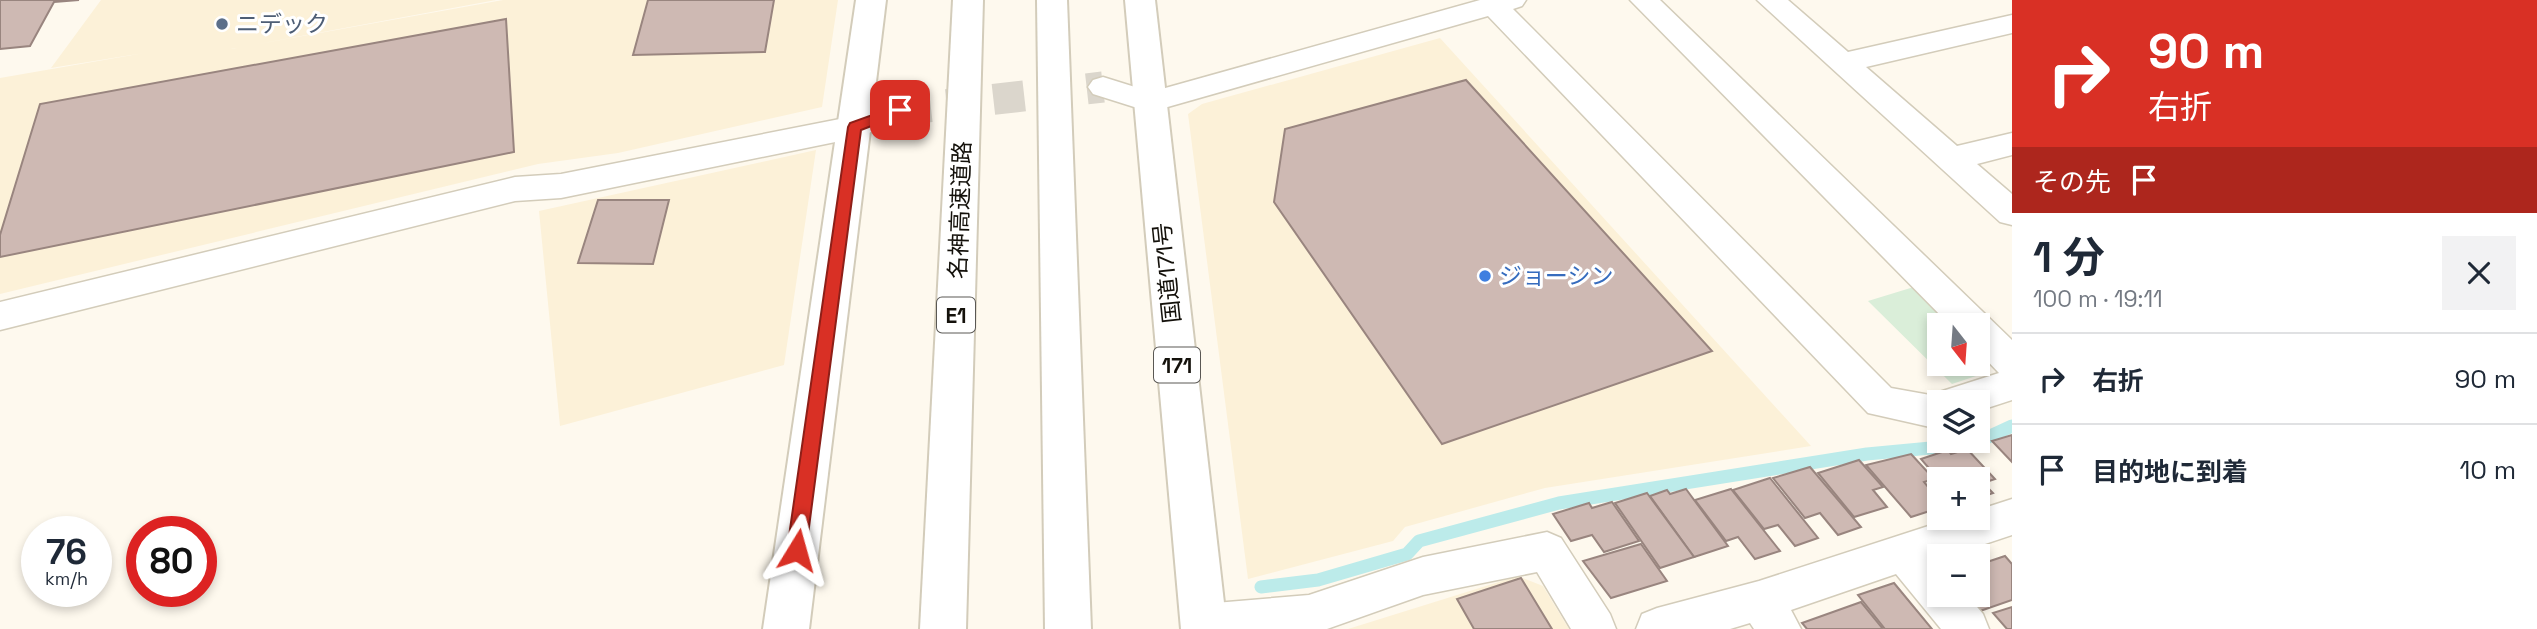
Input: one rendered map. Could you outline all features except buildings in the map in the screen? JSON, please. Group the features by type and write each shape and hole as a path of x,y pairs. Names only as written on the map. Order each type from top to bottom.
{"highway":[{"path":"786,629 871,0"},
{"name":"名神高速道路","path":"943,629 968,0"},
{"path":"1052,0 1069,629"},
{"name":"国道171号","path":"1140,0 1204,626"}],"street":[{"path":"1644,0 1962,313"},
{"path":"1771,0 2012,213"},
{"path":"1103,87 1150,102 1480,5 1881,402 1927,410"},
{"path":"1843,63 2012,24"},
{"path":"0,316 515,189 561,186 855,127 900,110"},
{"path":"1951,159 2012,144"},
{"path":"1990,341 2012,363"},
{"path":"1990,392 2012,385"},
{"path":"1657,629 1770,615 1904,553 2012,517"},
{"path":"1204,626 1309,615 1423,576 1547,551 1595,629"},
{"path":"1904,553 1927,581"},
{"path":"1949,607 1968,629"}],"shaded area":[{"path":"101,0 496,0 231,49 503,0 838,0 822,107 618,153 538,164 0,294 0,78 144,53 51,68"},
{"path":"1440,38 1811,446 1545,488 1405,527 1393,541 1248,579 1188,114 1202,104"},
{"path":"816,150 784,365 560,426 539,211"},
{"path":"1518,576 1543,586 1569,629 1348,629"}],"green space":[{"path":"1917,286 1946,313 1927,313 1927,359 1868,301"},
{"path":"1944,376 1976,376 1952,384"}],"waterway":[{"path":"1261,587 1318,580 1407,554 1419,541 1559,503 1867,454 1973,444 2012,426"}],"tunnel":[{"path":"900,110 1103,87"}],"place":[{"name":"ニデック","path":"222,24"},
{"name":"ジョーシン","path":"1485,276"}],"route":[{"path":"797,550 855,127 900,110"}]}
